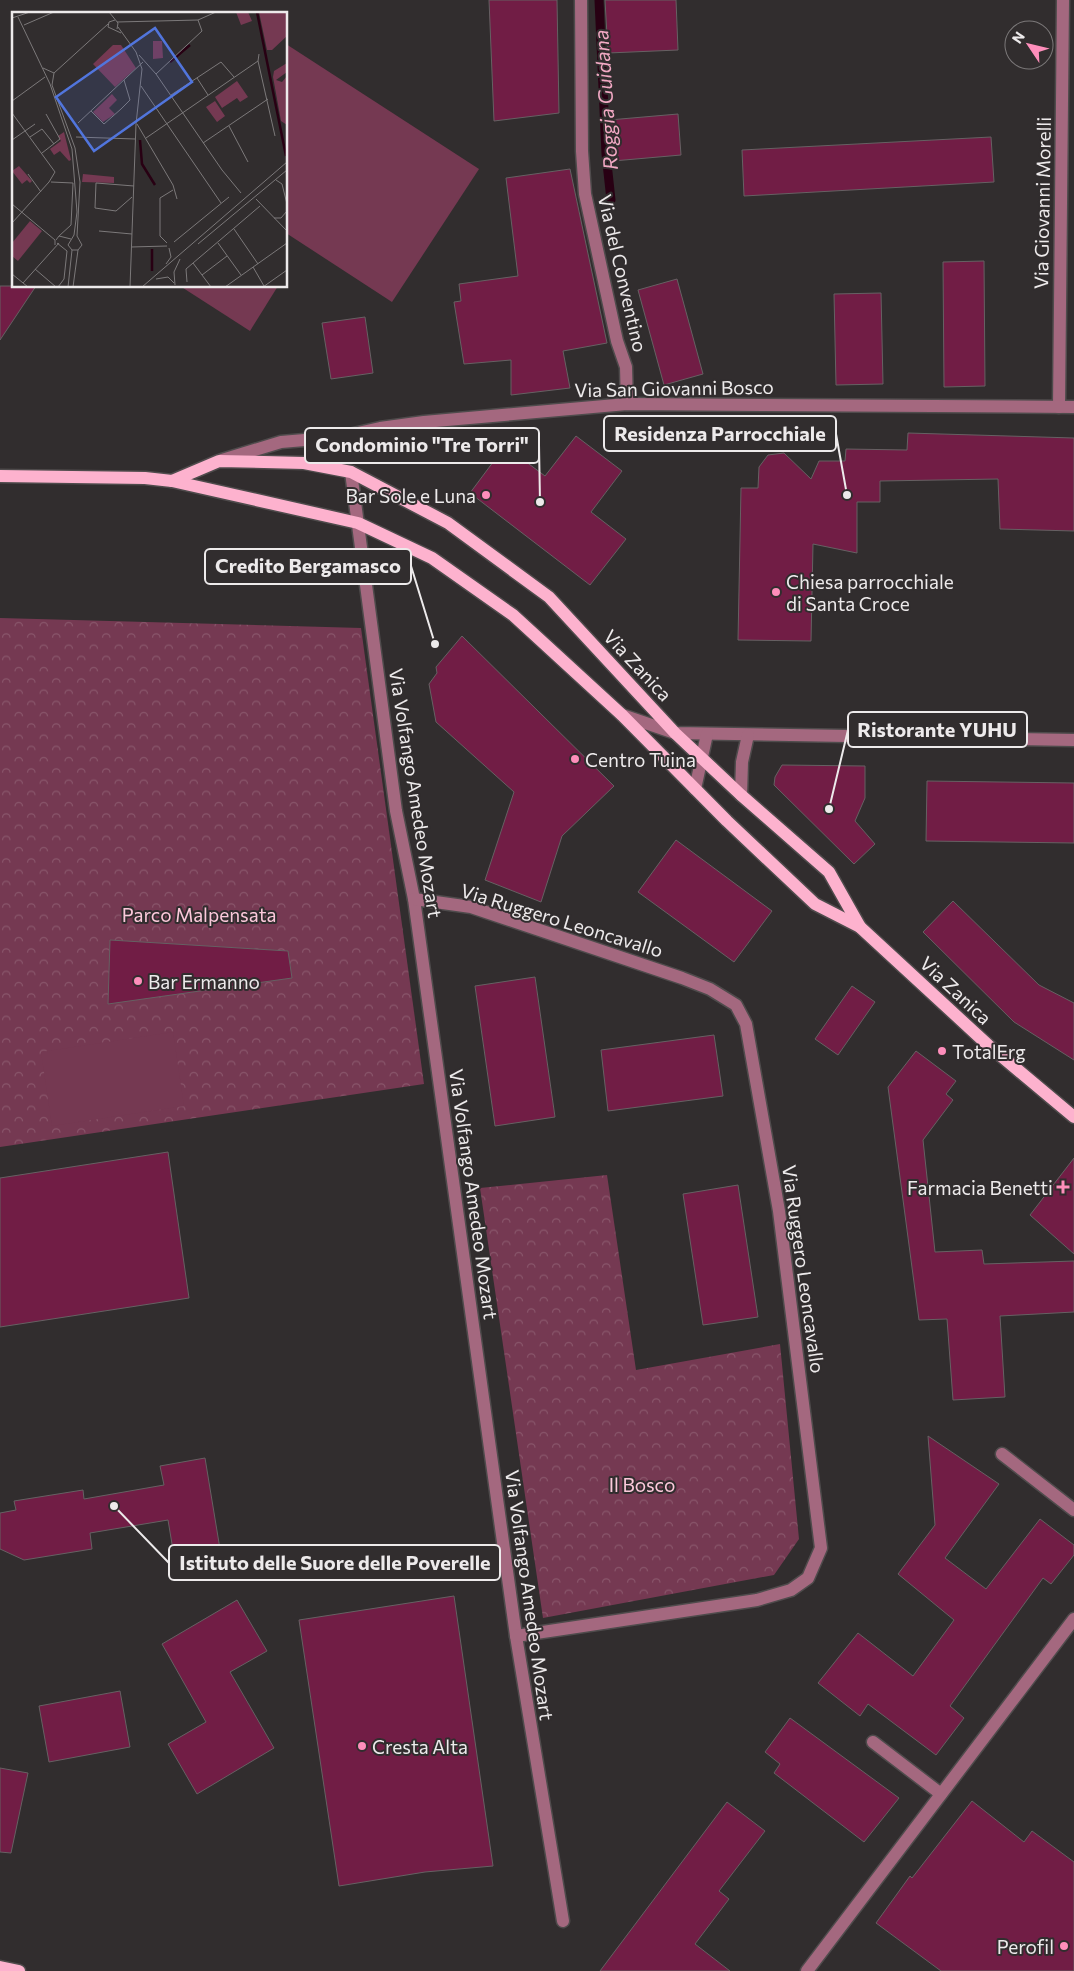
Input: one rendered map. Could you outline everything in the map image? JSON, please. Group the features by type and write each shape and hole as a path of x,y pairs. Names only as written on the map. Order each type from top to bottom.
{"main road":[{"name":"Via San Giovanni Bosco","path":"172,481 220,461 304,464 351,472"},
{"name":"Via Zanica","path":"351,472 448,523 550,597 675,733 741,795 829,872 860,927"},
{"name":"Via San Giovanni Bosco","path":"0,476 145,478 172,481 358,523"},
{"name":"Via Zanica","path":"358,523 432,558 513,615 622,715 695,789 814,904 860,927 988,1045 1072,1114"},
{"path":"0,1967 19,1971"}],"street":[{"name":"Via del Conventino","path":"581,0 582,151 586,194 617,341 626,367 627,404"},
{"name":"Via Giovanni Morelli","path":"1059,407 1063,0"},
{"name":"Via San Giovanni Bosco","path":"220,461 281,442 345,436 380,428 424,422 627,404 1074,407"},
{"name":"Via Volfango Amedeo Mozart","path":"351,472 396,810 414,899 516,1636 562,1921"},
{"path":"622,715 675,733 1074,740"},
{"path":"695,789 707,734"},
{"path":"741,795 742,762 748,735"},
{"name":"Via Ruggero Leoncavallo","path":"414,899 471,907 682,978 710,989 736,1005 746,1024 779,1211 821,1548 808,1578 792,1590 757,1600 516,1636"},
{"path":"1002,1454 1074,1510"},
{"path":"807,1971 1074,1619"},
{"path":"873,1742 941,1794"}],"green space":[{"path":"288,45 479,169 392,302 288,234"},
{"path":"183,288 277,288 250,331"},
{"name":"Parco Malpensata","path":"0,618 361,628 424,1084 0,1147"},
{"path":"173,1032 184,1106 52,1126 41,1052"},
{"name":"Il Bosco","path":"607,1175 636,1370 780,1344 799,1539 774,1575 543,1618 480,1188"}],"building":[{"path":"489,0 557,0 559,113 494,121"},
{"path":"605,0 676,0 678,50 608,53"},
{"path":"678,114 681,155 613,161 609,120"},
{"path":"991,137 994,182 744,196 742,150"},
{"path":"570,169 607,343 563,351 570,388 511,395 511,360 464,364 454,302 461,301 459,284 518,276 506,178"},
{"path":"984,261 985,386 944,387 943,262"},
{"path":"677,279 703,374 664,385 638,290"},
{"path":"0,286 35,288 0,340"},
{"path":"881,293 883,384 836,385 834,294"},
{"path":"365,317 373,373 331,379 322,323"},
{"path":"908,433 1074,438 1074,531 1000,529 998,479 880,481 880,502 857,502 857,553 813,544 811,641 738,640 741,488 758,488 759,467 768,455 784,453 811,479 819,461 845,461 846,449 907,450"},
{"path":"576,436 622,471 591,512 626,539 590,585 470,493 505,446 545,476"},
{"path":"462,636 614,786 562,836 541,902 485,880 514,792 436,722 429,684 437,673 436,667"},
{"path":"782,765 865,766 865,798 855,821 875,844 854,864 774,785 775,777"},
{"path":"927,781 1074,783 1074,843 926,841"},
{"path":"676,840 772,911 734,962 638,892"},
{"path":"953,901 1039,985 1074,1003 1074,1060 1014,1022 923,932"},
{"path":"110,940 288,951 292,978 108,1004"},
{"path":"535,977 555,1117 495,1126 475,986"},
{"path":"852,986 875,1002 838,1055 815,1039"},
{"path":"714,1035 723,1096 608,1111 601,1050"},
{"path":"916,1051 956,1081 946,1094 953,1100 923,1140 935,1252 982,1250 984,1264 1074,1261 1074,1312 1000,1316 1005,1397 953,1400 947,1319 919,1320 888,1087"},
{"path":"168,1152 189,1298 0,1327 0,1178"},
{"name":"Farmacia Benetti","path":"1074,1158 1074,1254 1030,1215"},
{"path":"738,1185 758,1317 703,1325 683,1194"},
{"path":"928,1436 999,1484 945,1558 986,1589 1040,1519 1074,1545 1074,1555 1051,1584 1043,1578 950,1706 964,1718 936,1755 868,1704 860,1716 818,1683 858,1633 913,1676 954,1620 898,1574 935,1525"},
{"path":"205,1458 220,1549 174,1556 168,1520 90,1533 92,1549 24,1560 0,1549 0,1513 16,1510 14,1501 83,1490 84,1499 164,1485 160,1466"},
{"path":"454,1596 493,1866 425,1872 339,1886 299,1620"},
{"path":"237,1600 267,1651 230,1672 274,1748 197,1794 168,1744 206,1722 162,1644"},
{"path":"120,1691 130,1747 49,1762 39,1706"},
{"path":"790,1718 899,1798 864,1842 774,1773 780,1764 765,1752"},
{"path":"0,1768 28,1773 11,1853 0,1852"},
{"path":"972,1801 1024,1842 1032,1831 1074,1862 1074,1971 941,1971 876,1923 910,1876 912,1878"},
{"path":"727,1802 765,1831 719,1891 729,1899 695,1944 730,1971 600,1971"}],"waterway":[{"name":"Roggia Guidana","path":"599,0 606,154 611,200"}],"place":[{"name":"Bar Sole e Luna","path":"486,495"},
{"name":"Residenza Parrocchiale","path":"847,495"},
{"name":"Condominio \"Tre Torri\"","path":"540,502"},
{"name":"Chiesa parrocchiale di Santa Croce","path":"776,592"},
{"name":"Credito Bergamasco","path":"435,644"},
{"name":"Centro Tuina","path":"575,759"},
{"name":"Ristorante YUHU","path":"829,809"},
{"name":"Bar Ermanno","path":"138,981"},
{"name":"TotalErg","path":"942,1051"},
{"name":"Farmacia Benetti","path":"1063,1187"},
{"name":"Istituto delle Suore delle Poverelle","path":"114,1506"},
{"name":"Cresta Alta","path":"362,1746"},
{"name":"Perofil","path":"1064,1946"}]}
